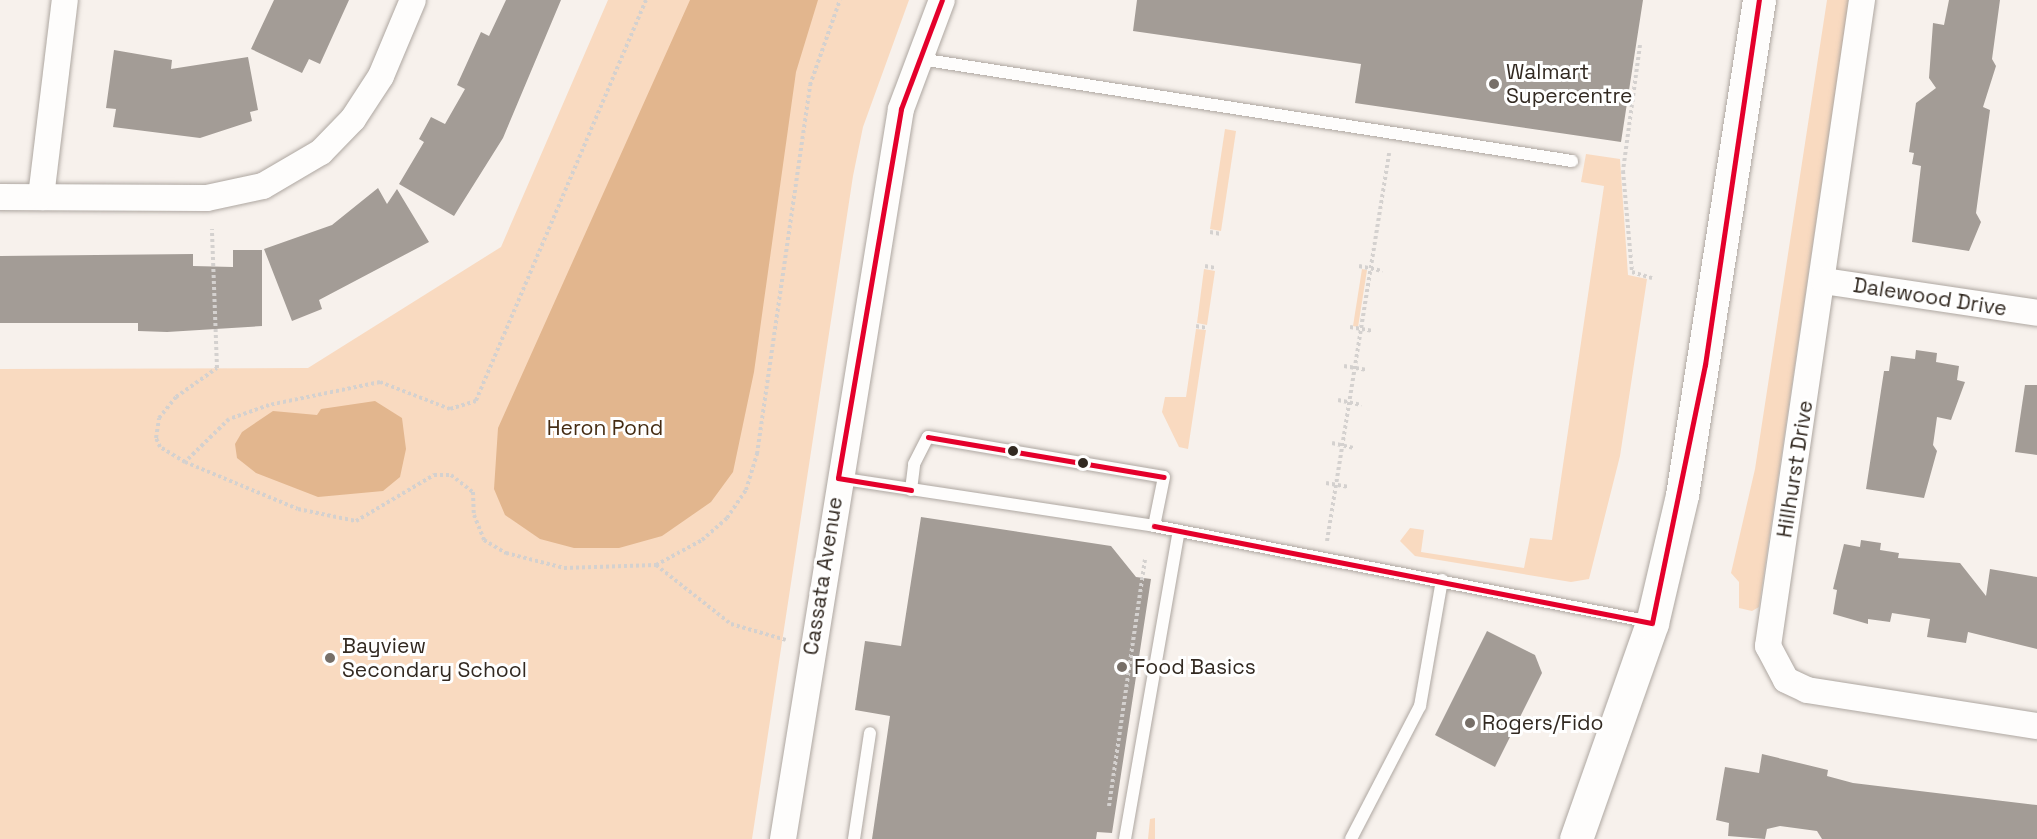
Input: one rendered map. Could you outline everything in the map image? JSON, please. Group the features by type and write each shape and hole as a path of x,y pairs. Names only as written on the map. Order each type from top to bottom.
{"main road":[{"path":"1576,839 1652,623 1705,365 1759,0"}],"street":[{"path":"41,197 65,0"},
{"path":"0,197 207,198 263,186 289,173 338,136 369,99 413,0"},
{"name":"Cassata Avenue","path":"783,839 838,478 901,109 942,0"},
{"name":"Hillhurst Drive","path":"1862,0 1824,281 1768,646 1786,680 1807,690 2037,726"},
{"name":"Dalewood Drive","path":"1824,281 2037,313"}],"lane":[{"path":"920,58 1572,160"},
{"path":"911,490 914,464 928,437 1164,477 1154,526"},
{"path":"838,478 1154,526 1442,580 1652,623"},
{"path":"1125,839 1179,531"},
{"path":"1351,839 1420,706 1442,580"},
{"path":"854,839 870,733"}],"path":[{"path":"185,462 229,419 269,405 380,382 450,409 476,401 646,0"},
{"path":"212,229 217,368 176,397 159,418 156,438 160,447 185,462 298,509 356,521 434,475 451,475 473,492 474,515 484,540 506,553 564,567 656,565 702,540 727,519 746,490 757,454 810,85 840,0"},
{"path":"1640,45 1623,171 1632,272 1652,278"},
{"path":"1327,541 1389,153"},
{"path":"1210,232 1221,234"},
{"path":"1205,266 1215,268"},
{"path":"1359,266 1382,271"},
{"path":"1196,326 1206,328"},
{"path":"1350,327 1372,331"},
{"path":"1344,366 1366,370"},
{"path":"1338,400 1361,405"},
{"path":"1332,443 1354,447"},
{"path":"1326,483 1348,487"},
{"path":"1108,816 1145,560"},
{"path":"656,565 731,624 786,640"}],"green space":[{"name":"Heron Pond","path":"608,0 909,0 863,127 853,176 752,839 0,839 0,369 308,368 501,247"},
{"path":"1827,0 1849,0 1759,607 1752,611 1739,608 1739,582 1731,573 1755,469"},
{"path":"1225,129 1236,131 1221,231 1210,229"},
{"path":"1586,154 1620,159 1628,275 1647,279 1620,456 1589,579 1571,582 1415,556 1400,541 1410,528 1424,530 1421,552 1524,568 1530,538 1552,540 1604,186 1581,182"},
{"path":"1204,269 1215,271 1207,325 1197,323"},
{"path":"1362,269 1367,270 1358,327 1353,326"},
{"path":"1196,329 1206,330 1188,449 1179,447 1162,412 1165,397 1186,397"},
{"path":"1155,818 1155,839 1148,839 1150,819"}],"shaded area":[{"name":"Heron Pond","path":"690,0 818,0 796,72 754,372 733,472 711,502 662,536 619,548 574,548 540,539 505,515 494,489 498,428"},
{"path":"375,401 402,418 406,449 400,477 383,491 318,497 256,473 237,458 235,444 242,432 273,411 317,415 321,409"}],"building":[{"path":"274,0 349,0 320,64 309,59 302,73 251,49"},
{"path":"506,0 561,0 503,138 454,216 399,184 424,142 419,139 431,117 445,124 465,89 457,85 481,32 489,36"},
{"name":"Walmart Supercentre","path":"1137,0 1643,0 1621,142 1355,103 1361,64 1133,31"},
{"path":"1949,0 2000,0 1992,59 1996,66 1983,107 1990,110 1976,213 1981,222 1969,251 1912,242 1921,166 1912,164 1914,153 1909,152 1916,103 1936,88 1929,78 1933,23 1944,25"},
{"path":"114,50 172,60 171,69 248,57 258,110 250,112 252,121 200,138 113,127 116,109 106,108"},
{"path":"378,188 387,204 397,189 429,242 319,300 322,309 292,321 264,249 332,225"},
{"path":"233,250 262,250 262,326 167,332 138,331 138,323 0,323 0,256 193,254 193,266 233,267"},
{"path":"1916,350 1937,353 1936,362 1959,366 1957,380 1965,382 1951,420 1937,417 1933,445 1937,451 1924,498 1866,489 1884,371 1889,371 1891,356 1915,359"},
{"path":"2025,385 2037,385 2037,455 2015,452"},
{"path":"921,517 1111,546 1136,577 1151,579 1112,833 1097,832 1096,839 872,839 890,716 855,710 865,641 901,646"},
{"path":"1861,540 1881,543 1880,550 1899,553 1898,558 1960,563 1986,596 1990,569 2037,577 2037,649 1968,632 1966,643 1927,637 1930,619 1892,613 1890,622 1868,619 1868,624 1833,614 1837,590 1833,589 1844,544 1860,547"},
{"path":"1487,631 1535,655 1542,673 1495,767 1435,735"},
{"path":"1762,754 1828,770 1827,776 1853,783 2037,805 2037,839 1822,839 1817,831 1780,826 1767,829 1765,839 1728,836 1729,823 1716,820 1725,767 1759,773"}],"transit line":[{"path":"838,478 901,109 942,0"},
{"path":"1652,623 1705,365 1759,0"},
{"path":"928,437 1164,477"},
{"path":"838,478 911,490"},
{"path":"1154,526 1652,623"}],"place":[{"name":"Walmart Supercentre","path":"1494,84"},
{"name":"Bayview Secondary School","path":"330,658"},
{"name":"Food Basics","path":"1122,667"},
{"name":"Rogers/Fido","path":"1470,723"}]}
